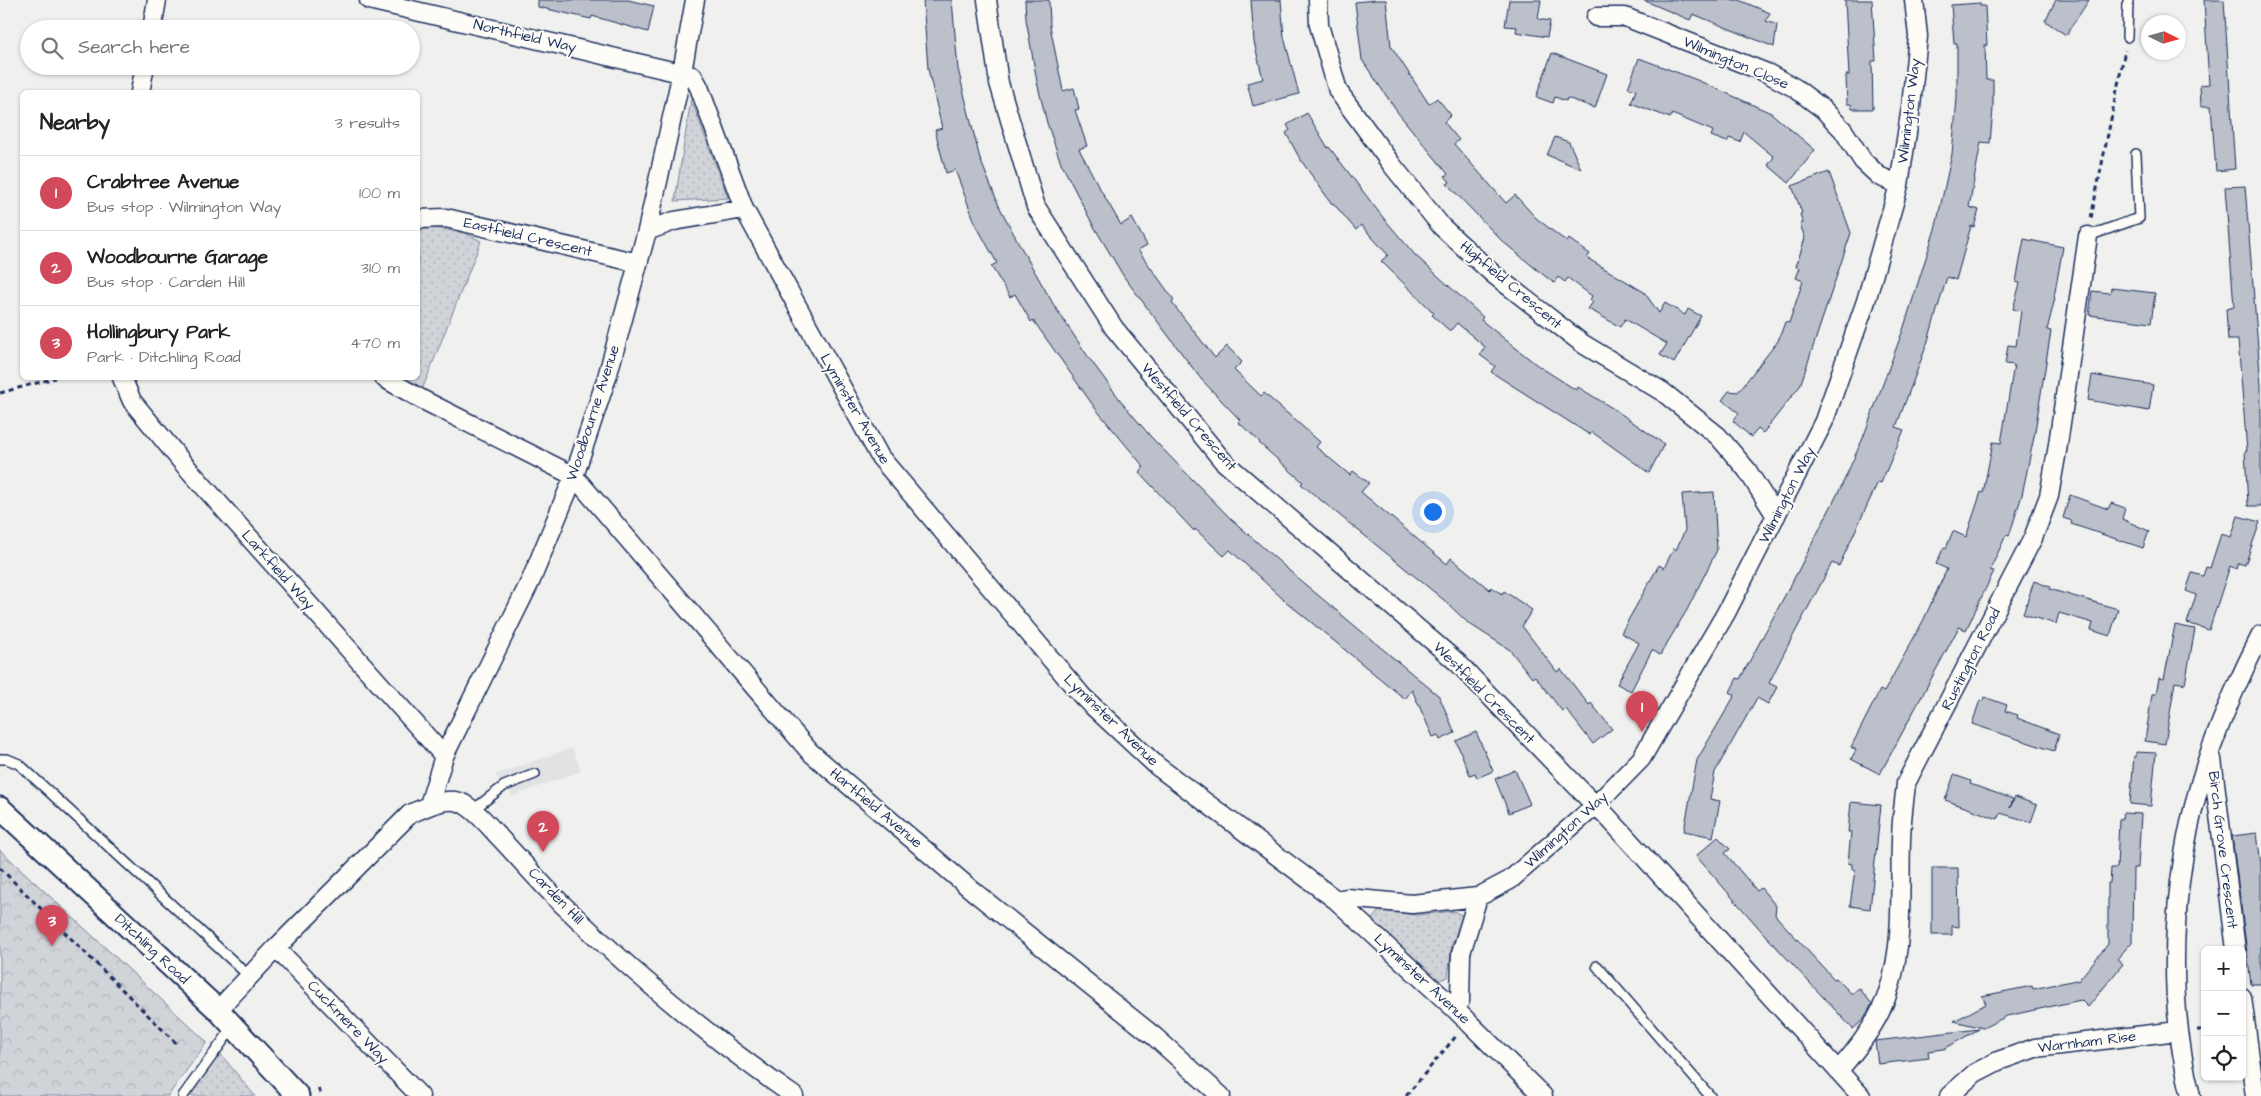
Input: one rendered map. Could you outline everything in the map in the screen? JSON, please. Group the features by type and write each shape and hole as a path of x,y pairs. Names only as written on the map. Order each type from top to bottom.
{"street":[{"path":"154,20 157,0"},
{"name":"Northfield Way","path":"368,0 682,72"},
{"name":"Woodbourne Avenue","path":"429,805 444,756 531,580 574,476 607,378 647,231 682,72 694,0"},
{"name":"Westfield Crescent","path":"987,0 999,83 1036,207 1114,328 1223,461 1458,663 1596,806 1862,1096"},
{"name":"Highfield Crescent","path":"1318,0 1319,25 1338,91 1392,165 1442,227 1493,274 1583,344 1663,392 1718,436 1747,470 1776,516"},
{"name":"Wilmington Way","path":"1336,900 1347,898 1412,904 1478,897 1510,880 1596,806 1641,759 1726,613 1824,421 1866,301 1899,185 1912,107 1918,36 1914,0"},
{"name":"Wilmington Close","path":"1596,17 1625,17 1767,73 1795,88 1823,109 1843,130 1863,161 1879,176 1899,185"},
{"name":"Lyminster Avenue","path":"682,72 693,76 699,87 744,209 880,457 1077,690 1157,766 1336,900 1455,1009 1543,1096"},
{"path":"140,90 143,75"},
{"path":"647,231 674,221 744,209"},
{"name":"Eastfield Crescent","path":"420,220 446,218 638,263"},
{"name":"Rustington Road","path":"1838,1071 1864,1039 1881,1011 1893,977 1899,939 1902,821 1906,783 2033,538 2049,496 2088,236"},
{"name":"Larkfield Way","path":"123,380 132,401 182,462 444,756"},
{"path":"388,380 423,400 574,476"},
{"name":"Hartfield Avenue","path":"574,476 810,752 973,890 1155,1037 1221,1096"},
{"name":"Birch Grove Crescent","path":"2191,1096 2178,1031 2175,971 2178,897 2191,822 2210,751 2238,682 2261,635"},
{"name":"Birch Grove Crescent","path":"2210,751 2235,946"},
{"name":"Carden Hill","path":"218,1010 276,948 410,814 429,805 454,801 462,803 473,810 560,903 622,962 741,1058 794,1096"},
{"name":"Ditchling Road","path":"0,808 218,1010 298,1096"},
{"path":"1455,1009 1460,1001 1462,953 1478,897"},
{"name":"Cuckmere Way","path":"276,948 420,1096"},
{"path":"2246,1027 2255,1096"},
{"name":"Warnham Rise","path":"1949,1096 1975,1073 1998,1061 2035,1048 2178,1031"}],"lane":[{"path":"2127,37 2128,0"},
{"path":"2088,236 2139,218 2136,154"},
{"path":"0,759 7,759 19,764 249,976"},
{"path":"473,810 504,786 535,774"},
{"path":"1597,966 1710,1096"},
{"path":"183,1096 234,1027"}],"path":[{"path":"2088,236 2127,37"},
{"path":"0,393 48,380"},
{"path":"0,868 176,1043"},
{"path":"1406,1096 1468,1022"}],"shaded area":[{"path":"572,748 581,771 513,796 495,775"}],"green space":[{"path":"691,99 728,198 675,201"},
{"path":"435,228 465,233 481,241 422,390 401,380 420,380 420,230"},
{"path":"0,850 207,1042 168,1096 0,1096"},
{"path":"1379,911 1417,915 1454,911 1463,916 1452,945 1448,977 1437,981 1371,920"},
{"path":"218,1051 255,1096 186,1096"}],"building":[{"path":"538,0 628,0 654,6 648,32 592,16 591,19 538,7"},
{"path":"923,0 952,0 958,69 980,159 999,206 1024,253 1055,307 1089,358 1151,437 1231,519 1301,581 1439,696 1455,733 1440,740 1438,735 1433,737 1412,690 1405,699 1284,600 1230,550 1224,556 1195,529 1194,531 1139,472 1144,467 1095,408 1033,320 1031,322 1015,294 1010,297 991,266 997,263 976,225 955,170 946,173 935,130 942,128 928,69"},
{"path":"1025,0 1049,0 1050,26 1063,91 1074,88 1079,109 1075,110 1087,146 1079,149 1121,225 1132,218 1147,245 1138,250 1174,300 1172,303 1215,358 1227,346 1242,362 1234,370 1261,396 1264,393 1320,442 1316,447 1350,475 1353,471 1369,483 1361,492 1447,564 1451,558 1490,590 1491,587 1502,594 1504,591 1532,610 1522,626 1557,672 1561,669 1589,705 1591,703 1612,729 1593,744 1566,709 1562,711 1535,676 1532,678 1510,650 1468,623 1444,600 1301,484 1303,482 1238,422 1240,420 1201,379 1124,277 1093,225 1061,163 1047,123 1037,82 1026,19"},
{"path":"1251,0 1281,0 1284,37 1299,94 1253,106 1247,83 1263,79 1254,42"},
{"path":"1386,0 1391,46 1429,104 1437,98 1451,115 1444,122 1459,140 1454,144 1506,203 1515,195 1536,218 1567,242 1569,239 1590,254 1587,258 1644,292 1659,313 1665,303 1685,315 1688,309 1701,316 1674,363 1660,355 1667,344 1625,319 1620,327 1588,309 1593,302 1590,300 1592,296 1568,278 1565,282 1558,277 1554,283 1536,269 1502,241 1447,184 1450,182 1445,176 1448,174 1398,113 1362,60 1355,2"},
{"path":"1509,0 1541,0 1538,19 1550,21 1547,37 1516,32 1517,27 1505,26"},
{"path":"1643,0 1739,0 1770,13 1766,21 1777,25 1774,47 1693,14 1690,20"},
{"path":"1845,0 1872,0 1876,61 1872,61 1873,109 1852,109 1851,104 1847,104 1846,75 1849,75"},
{"path":"2056,0 2089,0 2066,35 2045,21"},
{"path":"2204,0 2224,0 2235,169 2216,171 2211,106 2201,106 2200,85 2209,84"},
{"path":"1980,3 1980,6 1985,6 1986,80 1993,80 1993,109 1990,143 1981,142 1969,207 1979,210 1974,227 1971,226 1956,280 1947,277 1927,344 1896,427 1904,430 1881,483 1878,482 1839,566 1832,563 1769,683 1777,687 1768,704 1757,698 1715,772 1710,799 1720,801 1713,837 1684,831 1697,760 1735,695 1730,692 1737,678 1740,679 1841,487 1863,438 1904,327 1936,226 1952,154 1957,98 1957,43 1954,43 1951,5"},
{"path":"1552,53 1607,74 1595,108 1567,98 1566,101 1555,97 1553,103 1536,97"},
{"path":"1639,58 1697,80 1771,113 1815,150 1789,183 1768,165 1774,157 1744,132 1740,142 1729,138 1727,142 1711,136 1713,131 1672,114 1670,118 1631,103 1636,90 1628,88"},
{"path":"1307,113 1328,148 1381,215 1415,255 1483,317 1481,320 1537,365 1576,390 1578,387 1617,411 1664,444 1649,473 1592,432 1590,435 1491,372 1495,366 1480,355 1485,347 1457,323 1450,331 1432,315 1434,313 1381,261 1388,255 1361,225 1356,230 1332,204 1300,159 1286,133 1290,130 1287,125"},
{"path":"1555,137 1569,142 1581,169 1547,155"},
{"path":"1829,172 1851,233 1800,386 1763,433 1758,429 1751,437 1733,421 1739,413 1722,400 1729,391 1738,392 1778,341 1785,322 1789,323 1803,281 1796,278 1800,268 1796,267 1805,238 1800,224 1803,223 1800,214 1802,213 1792,186"},
{"path":"2245,186 2261,385 2261,506 2248,506 2245,451 2247,451 2238,340 2228,340 2226,309 2234,307 2225,187"},
{"path":"2024,239 2063,247 2055,298 2047,330 2051,331 2034,437 2022,495 2009,536 2006,535 1990,570 1994,571 1966,630 1959,627 1880,774 1851,759 1856,750 1851,747 1880,690 1884,692 1923,621 1947,569 1936,564 1944,547 1946,548 1953,531 1966,537 1981,492 1983,493 1993,442 2001,443 2014,365 2005,364 2008,345 2016,346 2021,311 2013,309 2020,283 2016,282"},
{"path":"2111,288 2155,293 2151,323 2089,315 2092,291 2110,293"},
{"path":"2092,375 2153,385 2149,411 2088,400"},
{"path":"1714,492 1717,550 1687,610 1660,655 1652,650 1631,691 1617,684 1639,643 1621,633 1659,565 1664,568 1674,548 1676,550 1685,530 1682,494"},
{"path":"2070,495 2108,509 2111,503 2125,508 2122,519 2149,531 2143,548 2071,524 2072,521 2063,518"},
{"path":"2238,516 2260,522 2245,565 2238,563 2236,569 2230,566 2209,630 2187,623 2196,595 2186,591 2192,573 2203,576 2206,567 2210,568 2221,534 2231,537"},
{"path":"2034,581 2050,587 2049,589 2118,609 2110,636 2091,630 2093,623 2059,613 2056,624 2023,614"},
{"path":"2175,625 2195,629 2185,684 2175,682 2165,744 2145,741 2152,694 2156,694 2159,678 2164,679"},
{"path":"1984,697 2007,705 2005,711 2018,715 2017,718 2059,734 2054,751 1972,724 1980,700 1983,701"},
{"path":"1476,732 1493,771 1477,778 1475,773 1470,775 1456,741"},
{"path":"2136,752 2156,753 2151,806 2130,804 2134,756 2136,757"},
{"path":"1515,770 1530,804 1509,813 1495,779"},
{"path":"1954,775 1971,781 1970,784 2013,799 2010,808 2015,797 2037,805 2031,822 2000,813 1998,819 1945,800"},
{"path":"1851,802 1881,805 1870,909 1850,906 1855,870 1852,869 1852,864 1848,863 1851,832 1848,832"},
{"path":"2123,813 2141,814 2138,868 2133,868 2132,942 2117,959 2123,964 2088,1007 2081,1000 2007,1016 1983,1028 1954,1021 1986,1004 1982,996 2032,986 2033,989 2078,981 2108,944 2108,883 2110,883 2111,868 2117,868 2119,819 2122,819"},
{"path":"2257,833 2261,865 2261,984 2251,984 2232,836"},
{"path":"1718,837 1730,849 1725,853 1757,891 1761,888 1776,906 1775,915 1807,950 1834,979 1836,978 1852,994 1859,988 1872,1004 1863,1020 1853,1029 1765,935 1696,856"},
{"path":"1932,868 1958,868 1959,927 1952,926 1952,935 1932,935"},
{"path":"1979,1029 1944,1049 1928,1051 1929,1058 1878,1064 1875,1041"}],"place":[{"name":"Crabtree Avenue","path":"1642,732"},
{"name":"Woodbourne Garage","path":"543,852"},
{"name":"Hollingbury Park","path":"52,946"}]}
